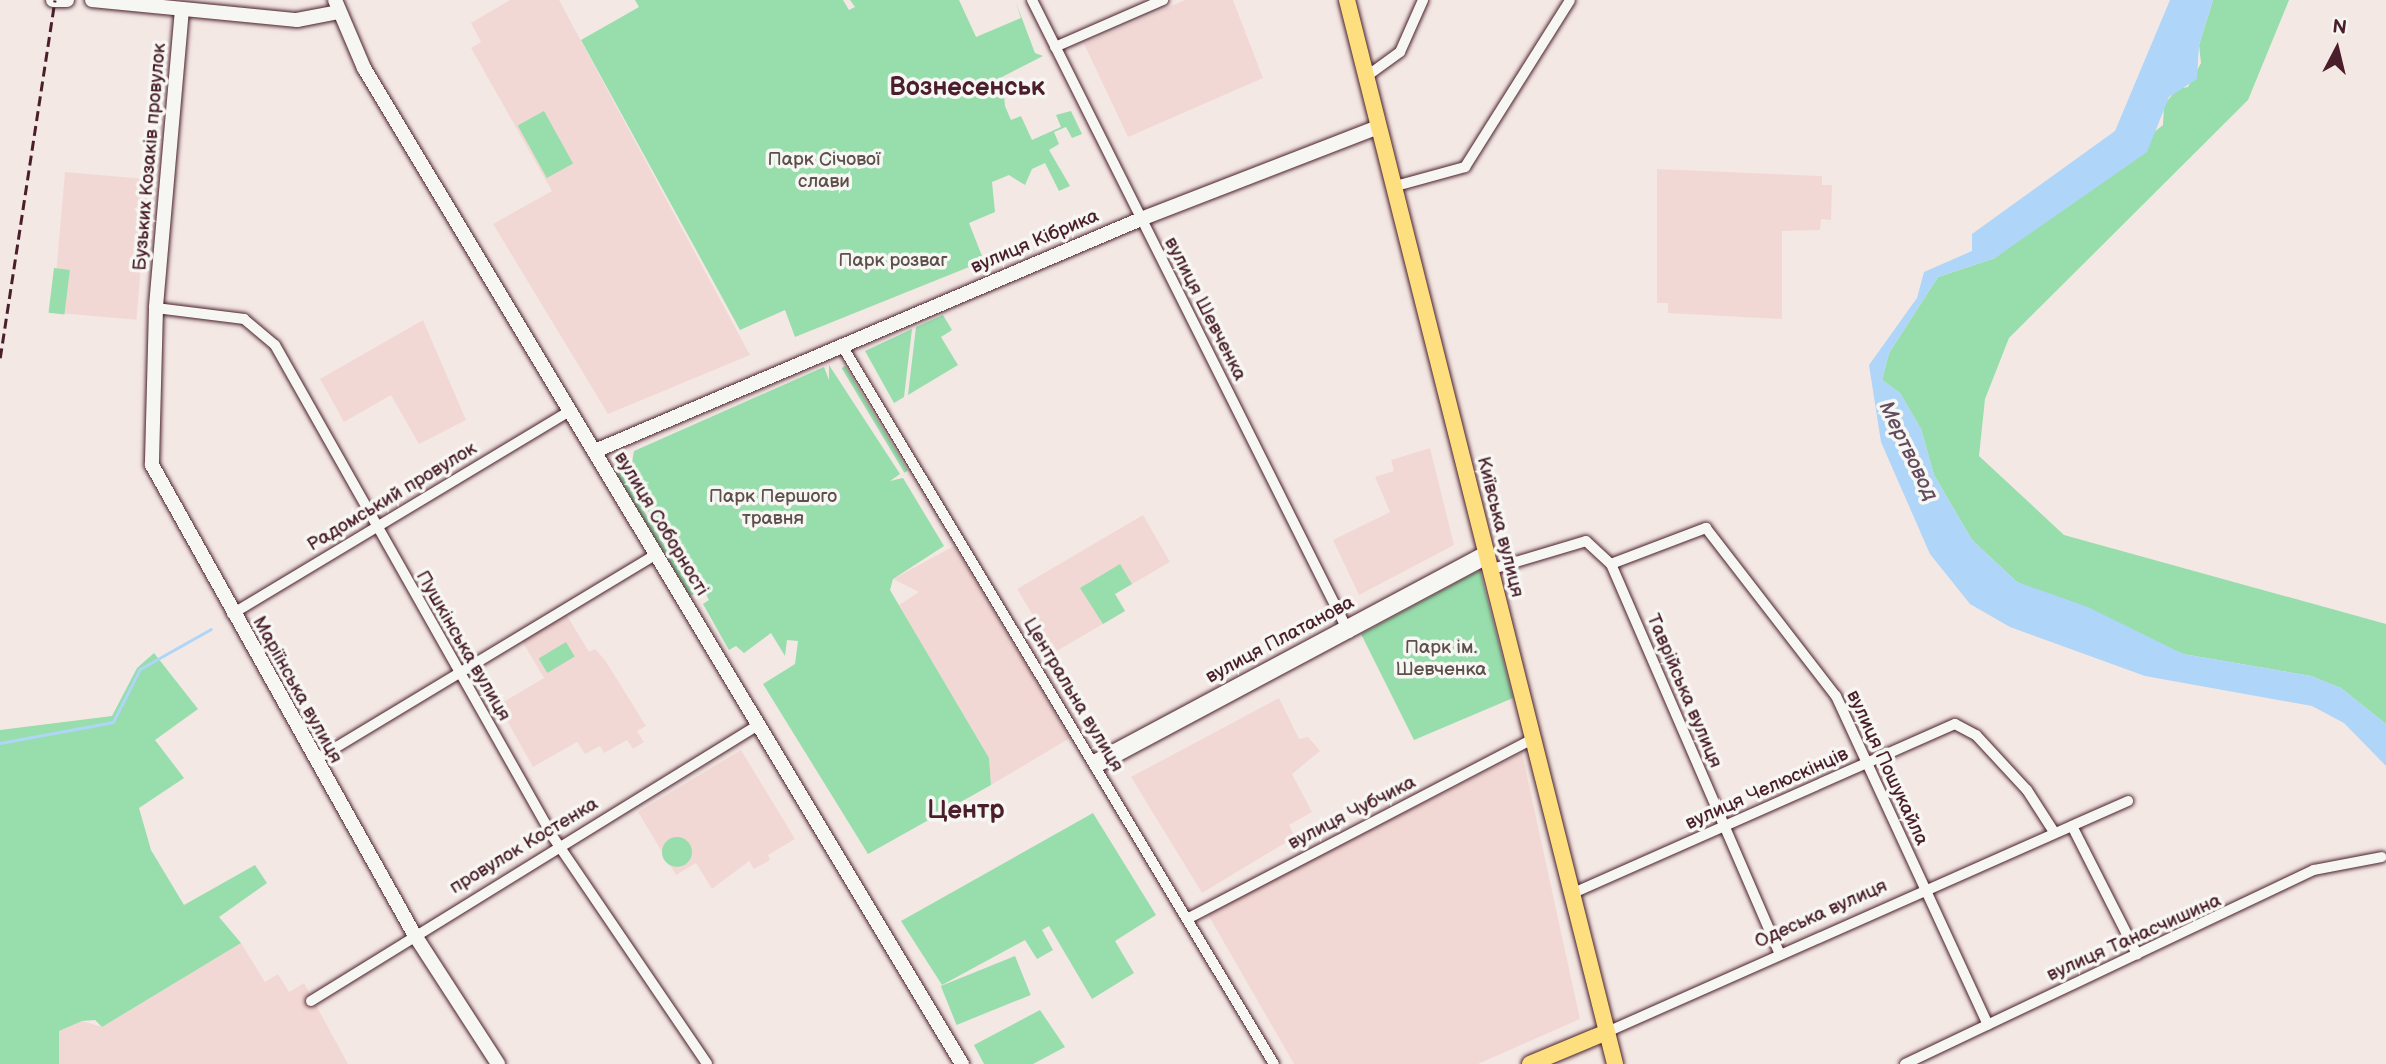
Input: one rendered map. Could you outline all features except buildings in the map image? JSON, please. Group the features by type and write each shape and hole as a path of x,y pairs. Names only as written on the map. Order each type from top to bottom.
{"main road":[{"path":"53,0 67,0"},
{"path":"92,0 297,20 339,4"},
{"name":"Київська вулиця","path":"1347,0 1615,1064"},
{"name":"вулиця Соборності","path":"339,4 363,68 962,1064"},
{"name":"Бузьких Козаків провулок","path":"156,308 182,9"},
{"name":"вулиця Кібрика","path":"595,451 1140,219 1378,127"},
{"name":"Маріїнська вулиця","path":"156,308 152,465 232,614 414,934 498,1064"},
{"name":"Одеська вулиця","path":"1530,1064 1607,1032"}],"street":[{"name":"вулиця Шевченка","path":"1032,0 1347,629"},
{"path":"1055,47 1163,0"},
{"path":"1367,76 1399,52 1423,0"},
{"path":"1392,187 1465,167 1570,0"},
{"name":"Пушкінська вулиця","path":"156,308 244,319 264,331 559,845 707,1064"},
{"name":"Центральна вулиця","path":"841,344 1274,1064"},
{"name":"Радомський провулок","path":"232,614 570,411"},
{"name":"вулиця Пошукайла","path":"1611,564 1706,528 1836,696 1988,1025"},
{"name":"Таврійська вулиця","path":"1487,560 1586,541 1611,564 1780,954"},
{"path":"315,760 656,554"},
{"name":"вулиця Платанова","path":"1094,764 1347,629 1487,560"},
{"name":"провулок Костенка","path":"311,1001 414,934 758,724"},
{"name":"вулиця Челюскінців","path":"1571,894 1955,724 1976,734 2027,790 2053,832"},
{"name":"вулиця Чубчика","path":"1187,919 1533,739"},
{"name":"Одеська вулиця","path":"1607,1032 2128,801"},
{"path":"2072,826 2137,954"},
{"name":"вулиця Танасчишина","path":"1905,1064 2314,870 2382,857"}],"shaded area":[{"path":"510,0 559,0 750,355 608,414 493,224 552,191 471,48 481,42 471,23"},
{"path":"1185,0 1233,0 1263,78 1128,137 1084,44"},
{"path":"1657,169 1822,176 1822,185 1832,185 1831,220 1821,219 1820,230 1782,231 1782,319 1668,313 1668,303 1657,303"},
{"path":"65,172 149,179 136,320 53,312"},
{"path":"423,320 466,420 419,444 391,395 344,422 320,379"},
{"path":"1430,448 1454,545 1359,595 1333,540 1390,512 1375,477 1394,471 1391,460"},
{"path":"1143,515 1170,562 1115,594 1125,611 1055,652 1017,589"},
{"path":"954,546 1070,738 991,785 989,758 899,605 919,592 893,579"},
{"path":"566,614 589,652 595,649 605,660 646,726 637,731 644,742 633,749 627,740 604,753 600,746 585,754 577,742 533,767 498,705 544,678 522,641"},
{"path":"1279,698 1299,739 1308,737 1320,751 1292,774 1312,812 1289,825 1295,837 1202,893 1131,777"},
{"path":"741,750 795,839 768,855 770,860 754,869 749,861 712,889 696,863 676,875 638,812"},
{"path":"1522,753 1580,1019 1478,1064 1294,1064 1207,913"},
{"path":"241,943 265,982 278,974 289,992 304,983 348,1064 59,1064 58,1031 82,1021 102,1027"}],"green space":[{"name":"Парк Січової слави","path":"635,0 843,0 849,10 855,7 850,0 959,0 976,37 1021,18 1015,0 1035,53 1043,56 1002,77 1005,106 1011,120 1021,116 1032,140 1061,127 1056,115 1071,111 1082,134 1072,138 1066,127 1054,132 1059,144 1049,150 1070,186 1059,191 1045,163 1032,169 1025,185 1009,175 992,182 995,212 969,223 984,261 795,337 785,310 740,330 581,40 639,7"},
{"path":"2213,0 2289,0 2248,100 2009,338 1985,399 1979,456 2064,535 2386,624 2386,724 2341,688 2311,676 2183,654 2017,582 1972,540 1934,475 1921,429 1900,393 1882,380 1889,353 1938,277 1995,258 2163,125 2164,105 2177,89 2188,87 2201,63 2199,45"},
{"path":"544,111 573,163 547,178 518,126"},
{"path":"54,268 70,270 64,315 49,313"},
{"path":"943,315 952,330 941,337 958,365 908,395 916,327"},
{"path":"912,329 904,397 894,403 865,351"},
{"name":"Парк Першого травня","path":"829,365 900,474 890,481 903,478 944,546 893,579 890,590 989,758 991,785 868,854 763,684 795,664 798,641 787,640 785,656 771,633 744,653 736,646 729,650 703,604 709,600 703,589 696,593 629,479 634,451 824,367 829,380"},
{"path":"845,366 908,471 904,473 842,368"},
{"path":"618,468 694,594 690,596 615,470"},
{"path":"1120,564 1132,584 1115,594 1125,611 1103,624 1080,588"},
{"name":"Парк ім. Шевченка","path":"1480,570 1513,698 1414,740 1361,634"},
{"path":"566,642 575,657 547,673 539,658"},
{"path":"154,653 198,709 155,740 184,778 139,808 151,850 184,905 255,865 267,883 219,917 241,943 102,1027 95,1020 82,1021 59,1031 59,1064 0,1064 0,730 112,716 137,668"},
{"path":"1093,813 1156,915 1115,941 1134,973 1092,999 1049,926 1042,930 1053,950 1037,959 1025,940 942,985 901,921"},
{"path":"677,837 683,838 691,846 691,858 683,866 677,867 671,866 663,858 662,852 663,846 671,838"},
{"path":"1015,956 1031,995 957,1025 941,986"},
{"path":"1040,1010 1065,1047 1033,1064 984,1064 974,1045"}],"water":[{"name":"Мертвовод","path":"2170,0 2213,0 2199,45 2197,79 2169,97 2147,152 1995,258 1938,277 1889,353 1882,380 1900,393 1921,429 1934,475 1972,540 2017,582 2088,607 2183,654 2311,676 2341,688 2386,724 2386,766 2344,723 2312,706 2145,676 2010,627 1970,604 1930,554 1881,442 1869,365 1917,298 1924,272 1972,251 1972,234 2115,131"}],"waterway":[{"path":"0,743 113,722 140,669 211,629"}],"railway":[{"path":"0,358 55,0"}],"district":[{"name":"Вознесенськ","path":"967,88"},
{"name":"Центр","path":"966,811"}],"park label":[{"name":"Парк розваг","path":"893,261"}]}
